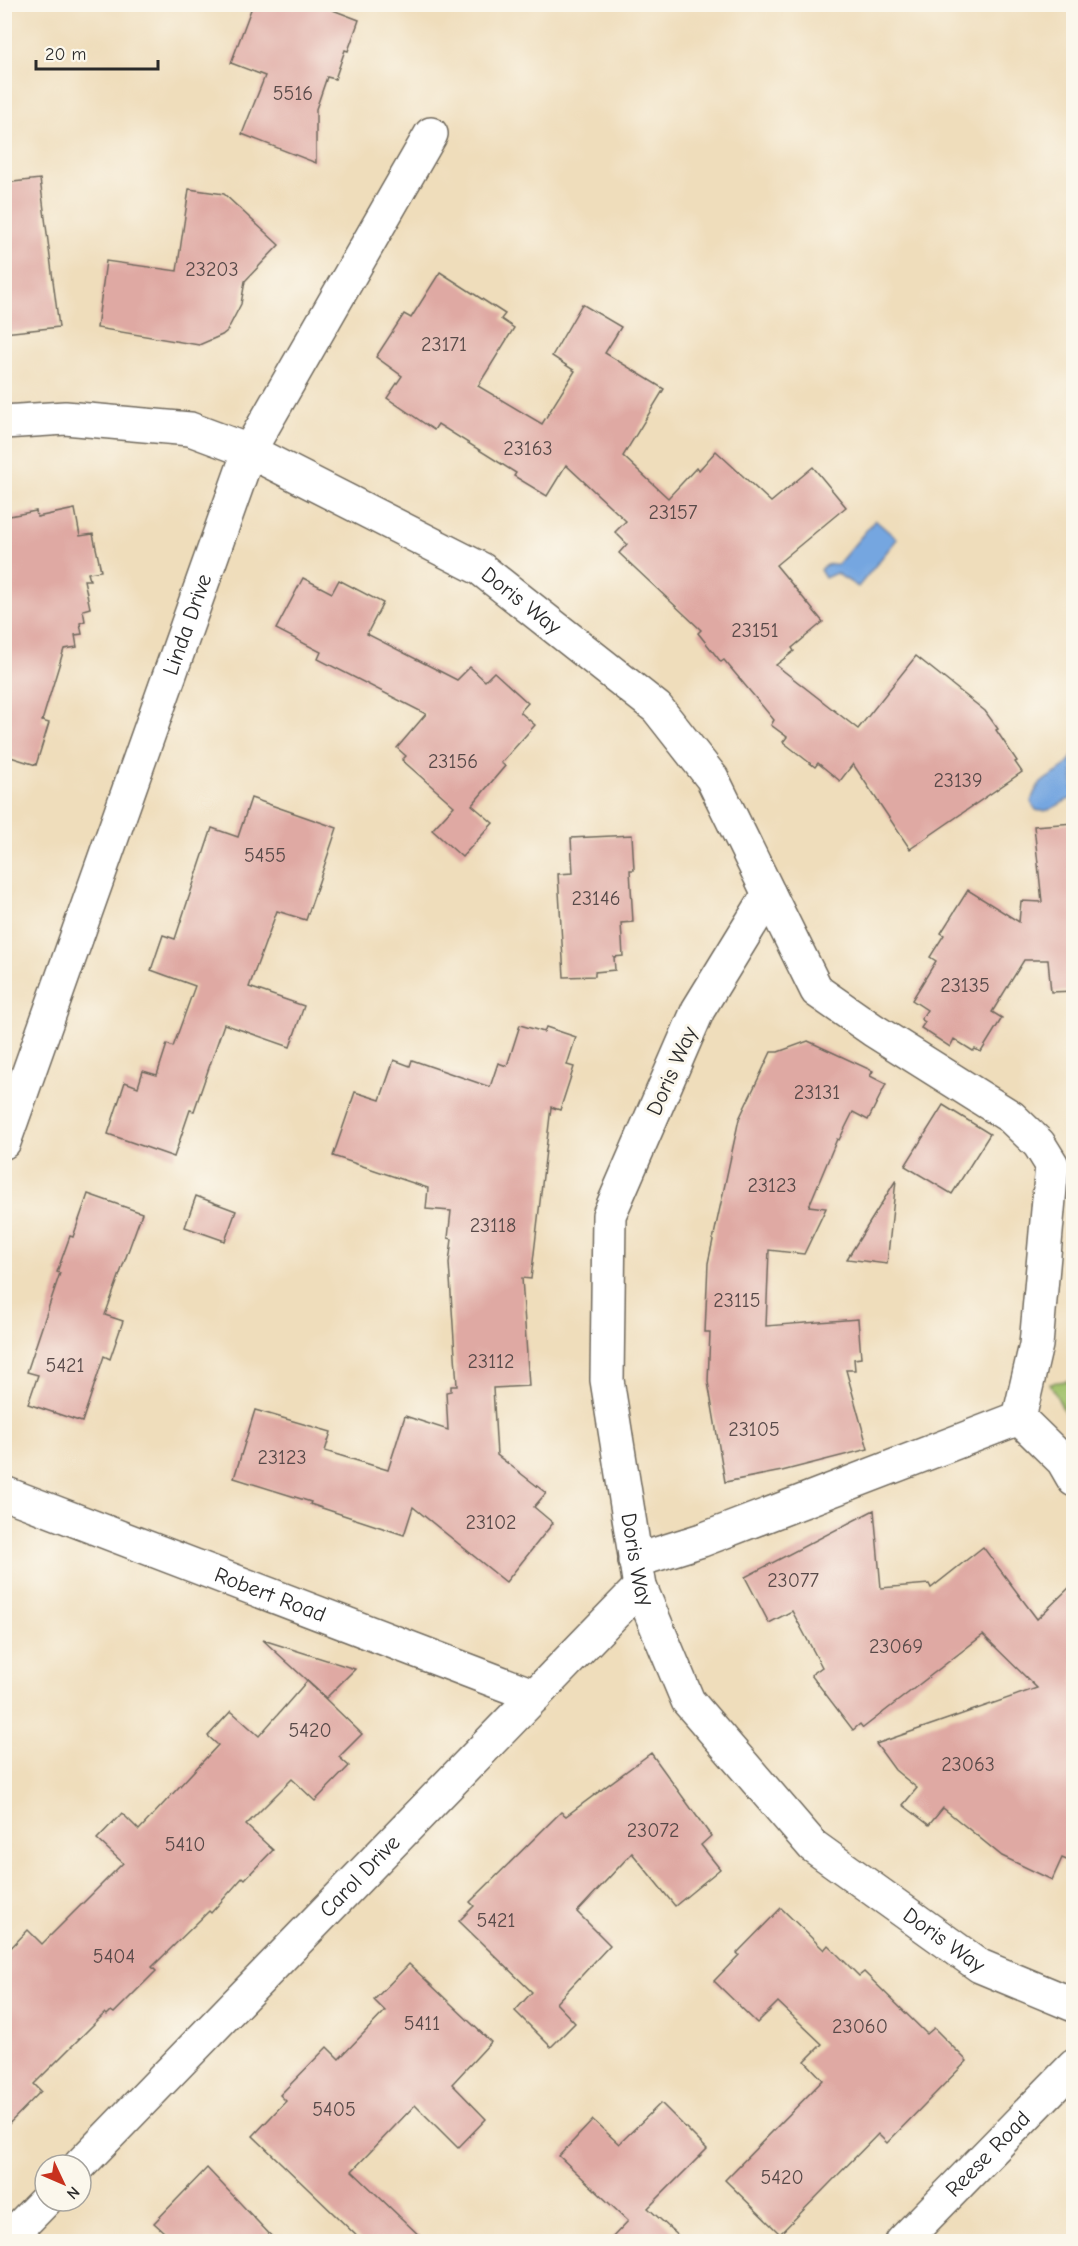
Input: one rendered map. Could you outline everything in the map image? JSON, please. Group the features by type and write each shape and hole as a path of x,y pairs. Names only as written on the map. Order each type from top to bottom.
{"street":[{"name":"Linda Drive","path":"4,1142 249,451 431,134"},
{"name":"Doris Way","path":"4,422 65,418 190,429 249,451 482,569 657,708 712,778 768,894 698,1010 609,1215 607,1380 637,1574 688,1701 813,1846 980,1966 1074,2005"},
{"path":"768,894 817,991 873,1030 1011,1117 1039,1144 1052,1165 1036,1345 1019,1418"},
{"path":"1019,1418 1063,1461 1074,1480"},
{"path":"637,1574 702,1540 1019,1418"},
{"name":"Robert Road","path":"4,1494 535,1696"},
{"name":"Carol Drive","path":"92,2153 535,1696 637,1574"},
{"name":"Reese Road","path":"902,2241 1074,2066"},
{"path":"5,2241 33,2213"}],"green space":[{"path":"1074,1380 1073,1429 1050,1383"}],"water":[{"path":"875,520 897,539 858,587 836,573 825,578 820,570 824,566 838,564"},
{"path":"1073,755 1073,798 1046,811 1036,810 1031,802 1039,785 1062,769"}],"building":[{"path":"253,4 317,4 359,20 335,79 327,77 316,109 316,163 242,134 265,76 231,63"},
{"path":"40,179 59,327 4,333 4,183"},
{"path":"189,189 224,194 279,245 245,281 241,304 227,331 199,345 97,328 106,261 177,271"},
{"path":"440,272 505,314 501,319 514,328 478,386 542,424 575,371 552,356 582,304 621,327 605,353 664,389 623,456 668,498 697,467 699,470 716,451 771,502 813,467 846,507 776,565 823,622 792,648 794,651 776,665 858,729 916,656 985,711 1022,772 910,849 853,764 840,781 818,763 815,767 783,742 787,737 771,725 774,720 724,660 721,662 698,633 701,630 619,553 627,544 615,532 626,521 566,465 547,496 514,476 516,473 438,424 434,430 387,398 402,376 376,357 404,314 411,318"},
{"path":"75,509 80,536 93,534 101,571 88,573 90,580 84,580 90,608 83,610 85,621 80,623 82,634 75,635 77,647 64,649 42,721 49,723 36,765 4,755 4,517 36,511 37,517"},
{"path":"303,578 332,593 339,580 383,603 367,634 457,680 470,667 485,681 494,672 528,703 520,712 535,725 501,763 505,766 472,805 493,823 462,857 432,830 454,806 402,760 406,756 397,748 426,714 318,659 321,652 276,629"},
{"path":"251,798 337,828 306,920 277,911 249,987 304,1006 290,1047 224,1024 194,1111 190,1110 174,1157 108,1134 125,1082 138,1087 143,1071 157,1075 167,1044 173,1047 195,986 151,970 163,935 175,939 212,828 238,837"},
{"path":"1074,823 1074,991 1051,992 1048,960 1024,960 992,1012 1002,1018 981,1052 975,1049 973,1051 954,1039 950,1047 921,1028 925,1022 921,1019 927,1010 912,1000 936,961 930,957 944,935 941,933 968,890 1019,922 1021,901 1042,902 1034,826"},
{"path":"632,835 634,870 630,870 633,922 621,923 623,956 614,957 615,970 595,972 595,976 564,977 558,874 573,873 571,838"},
{"path":"520,1025 544,1032 546,1027 576,1037 567,1065 574,1067 560,1110 551,1107 531,1279 522,1278 529,1386 493,1388 497,1455 546,1493 534,1507 553,1523 506,1582 413,1507 404,1535 234,1478 255,1410 331,1432 325,1451 388,1470 405,1416 448,1430 446,1392 451,1391 451,1386 457,1386 449,1263 452,1239 448,1238 451,1211 426,1209 428,1188 333,1156 355,1092 380,1100 394,1060 410,1066 412,1060 490,1087 498,1063 507,1066"},
{"path":"808,1041 873,1071 870,1076 886,1084 868,1120 853,1112 839,1140 837,1139 809,1206 826,1208 804,1254 769,1250 766,1326 858,1319 861,1358 854,1359 855,1370 846,1370 868,1449 782,1471 725,1482 708,1382 710,1332 705,1332 708,1263 739,1119 771,1052 778,1052"},
{"path":"943,1105 990,1134 952,1194 905,1166"},
{"path":"896,1180 887,1264 847,1259"},
{"path":"88,1194 142,1213 105,1315 123,1321 110,1359 104,1356 82,1422 28,1404 38,1375 27,1372 60,1273 57,1272 70,1236 73,1237"},
{"path":"196,1196 236,1211 225,1241 185,1227"},
{"path":"874,1510 881,1588 929,1584 931,1588 983,1547 1037,1619 1074,1583 1074,1863 1062,1858 1052,1880 1002,1856 943,1808 929,1825 903,1805 917,1788 895,1770 876,1744 1037,1688 983,1635 863,1728 860,1724 853,1730 811,1675 822,1667 792,1611 769,1623 745,1577"},
{"path":"263,1640 355,1669 326,1698"},
{"path":"307,1681 362,1734 339,1757 349,1766 315,1801 292,1779 246,1825 273,1850 245,1879 243,1877 211,1913 209,1911 152,1967 156,1971 114,2013 111,2011 107,2015 105,2013 34,2084 41,2091 4,2129 4,1955 28,1930 42,1944 123,1863 97,1839 122,1813 139,1830 218,1745 208,1736 231,1711 259,1736"},
{"path":"651,1753 711,1836 701,1845 720,1869 675,1906 632,1853 577,1912 610,1945 556,2003 575,2023 551,2047 515,2011 532,1992 459,1921 474,1906 470,1902 561,1812 566,1816"},
{"path":"781,1908 824,1950 828,1945 859,1976 864,1972 927,2034 934,2028 967,2061 887,2143 878,2134 780,2234 725,2180 823,2080 805,2061 822,2044 778,2002 757,2023 714,1981 739,1955 737,1953"},
{"path":"409,1964 491,2042 452,2084 486,2119 458,2148 415,2105 352,2171 425,2241 362,2241 253,2136 286,2101 280,2095 327,2047 339,2059 385,2011 374,2000"},
{"path":"661,2103 707,2149 648,2208 684,2241 609,2241 628,2221 559,2156 593,2120 619,2144"},
{"path":"207,2168 276,2241 174,2241 154,2223"}]}
